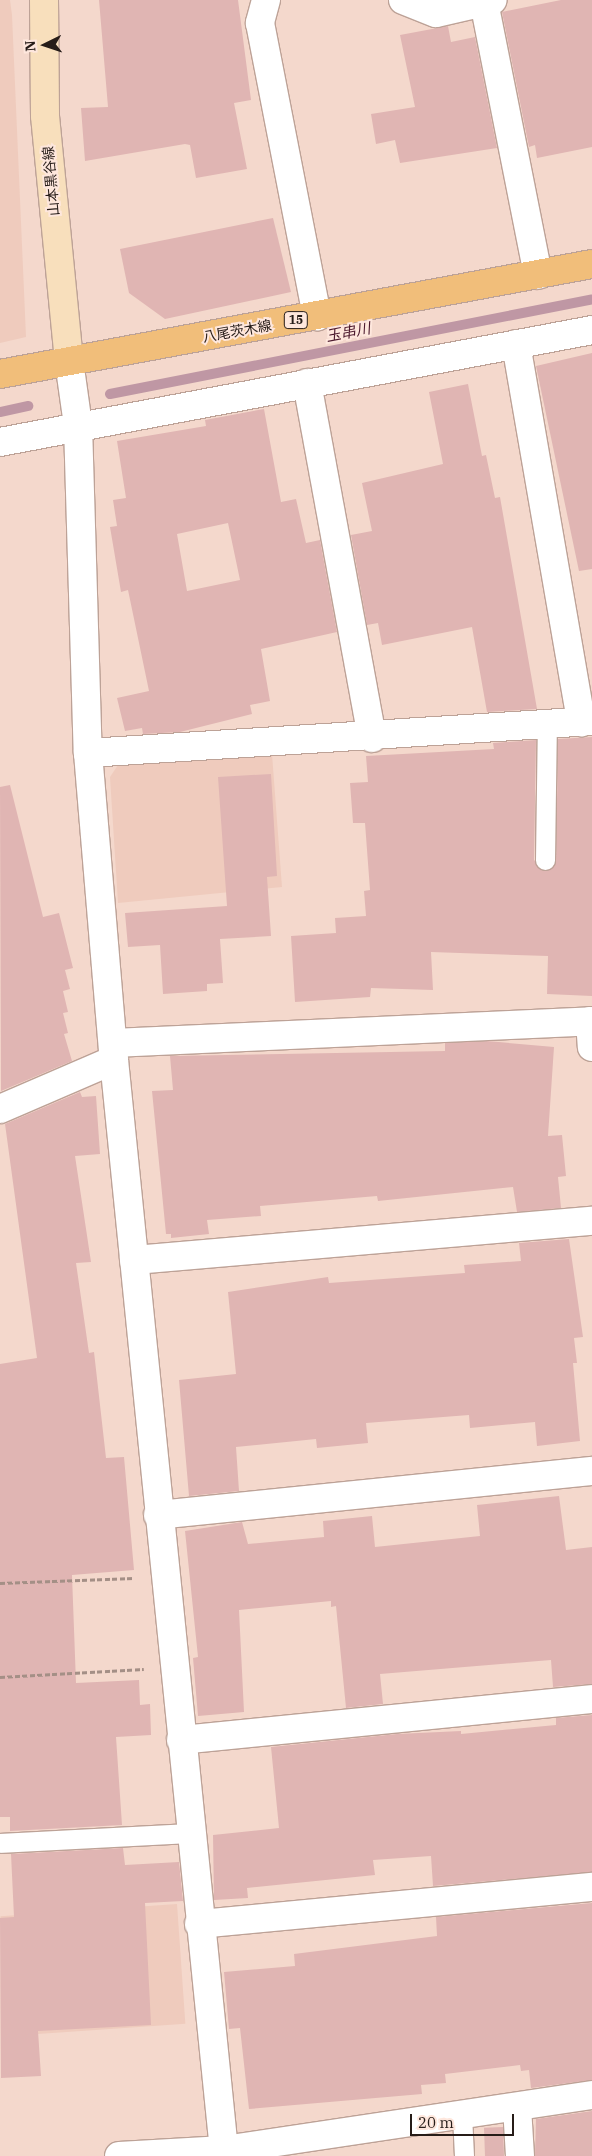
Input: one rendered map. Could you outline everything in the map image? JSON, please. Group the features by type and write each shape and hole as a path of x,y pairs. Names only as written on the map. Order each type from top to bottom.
{"main road":[{"name":"山本黒谷線","path":"44,0 45,116 69,361"},
{"name":"八尾茨木線","path":"0,374 317,317 592,264"}],"street":[{"path":"266,0 260,23 317,317"},
{"path":"403,0 436,13 488,1 538,275"},
{"path":"0,442 78,425 592,330"},
{"path":"88,753 372,738 587,722 516,344"},
{"path":"69,361 78,425 88,753 114,1052 199,1924 227,2153"},
{"path":"307,383 372,738"},
{"path":"0,1109 114,1052 591,1030"},
{"path":"134,1260 592,1221"},
{"path":"158,1515 592,1471"},
{"path":"181,1740 592,1699"},
{"path":"199,1924 592,1887"},
{"path":"119,2156 227,2153 592,2095"},
{"path":"517,2107 520,2156"}],"lane":[{"path":"545,860 547,725"},
{"path":"0,1843 190,1833"},
{"path":"462,2115 464,2156"}],"path":[{"path":"0,1583 164,1577"},
{"path":"0,1677 174,1668"}],"shaded area":[{"path":"0,0 10,0 12,15 26,337 0,343"},
{"path":"272,754 282,887 118,903 110,777 118,765"},
{"path":"177,1904 185,2024 9,2036 0,1916"}],"building":[{"path":"99,0 238,0 251,100 234,103 247,169 196,178 190,145 185,144 85,161 81,108 108,107"},
{"path":"561,0 592,0 592,147 537,158 535,145 529,147 502,12"},
{"path":"448,26 451,42 475,37 497,148 400,163 395,140 376,144 371,114 415,107 400,35"},
{"path":"273,218 291,292 165,319 129,293 120,249"},
{"path":"592,353 592,569 579,571 536,366"},
{"path":"468,384 482,456 486,455 495,498 500,497 537,709 487,712 472,627 382,645 378,623 367,625 351,535 372,531 362,483 443,464 429,392"},
{"path":"264,409 281,502 296,499 306,543 320,540 337,632 261,649 270,701 250,705 252,714 180,732 143,734 142,728 125,731 117,698 149,691 128,590 121,592 110,527 117,526 113,500 126,498 117,441 206,426 205,420","holes":["228,523 240,580 187,591 177,534"]},
{"path":"592,737 592,996 547,994 548,956 431,952 433,990 371,988 370,997 295,1002 291,936 336,933 335,918 366,916 364,891 370,890 365,823 353,823 350,783 368,782 366,756 494,749 493,743 536,740 534,860 545,871 556,860 558,739"},
{"path":"271,774 277,876 267,877 271,936 220,939 223,983 207,984 207,991 163,994 160,945 128,947 125,913 227,906 218,777"},
{"path":"10,785 43,917 59,913 73,968 65,970 70,989 63,991 68,1012 63,1013 68,1033 64,1034 72,1061 1,1091 0,787"},
{"path":"487,1041 554,1047 548,1136 562,1135 566,1176 558,1177 561,1208 517,1212 513,1187 378,1201 377,1196 260,1206 261,1216 207,1220 209,1234 171,1238 171,1234 166,1234 152,1091 173,1090 170,1056 445,1051 445,1043"},
{"path":"80,1092 82,1097 96,1096 100,1154 75,1156 91,1262 76,1263 89,1353 94,1352 106,1458 124,1457 134,1570 72,1575 76,1683 139,1680 140,1705 150,1704 151,1735 116,1737 122,1825 10,1831 10,1817 0,1817 0,1364 37,1358 5,1124"},
{"path":"569,1239 583,1337 574,1338 577,1363 573,1363 580,1441 537,1446 535,1422 470,1428 469,1415 366,1423 368,1443 317,1448 316,1439 236,1447 239,1491 189,1496 179,1380 236,1374 228,1292 328,1277 329,1283 465,1273 464,1265 521,1261 519,1243"},
{"path":"559,1496 566,1550 592,1547 592,1684 553,1687 551,1660 380,1674 383,1704 346,1708 336,1606 331,1607 331,1601 239,1610 244,1712 198,1716 193,1658 198,1657 185,1531 242,1522 248,1544 324,1537 323,1521 372,1516 375,1547 480,1536 477,1505"},
{"path":"592,1715 592,1872 433,1886 431,1856 373,1860 375,1875 247,1888 248,1898 214,1900 213,1835 279,1828 271,1747 397,1734 461,1731 461,1734 556,1725 556,1718"},
{"path":"123,1848 125,1865 179,1862 183,1901 145,1903 151,2025 38,2031 41,2076 1,2078 0,1918 14,1917 11,1854"},
{"path":"592,1903 592,2080 531,2088 529,2070 521,2071 520,2065 445,2074 446,2083 421,2085 422,2094 249,2109 240,2028 229,2029 224,1972 295,1966 294,1954 437,1936 436,1917"},
{"path":"592,2111 592,2156 535,2156 536,2119"},
{"path":"503,2127 504,2156 485,2156 484,2128"}],"waterway":[{"name":"玉串川","path":"110,394 592,299"},
{"name":"玉串川","path":"0,412 28,406"}]}
